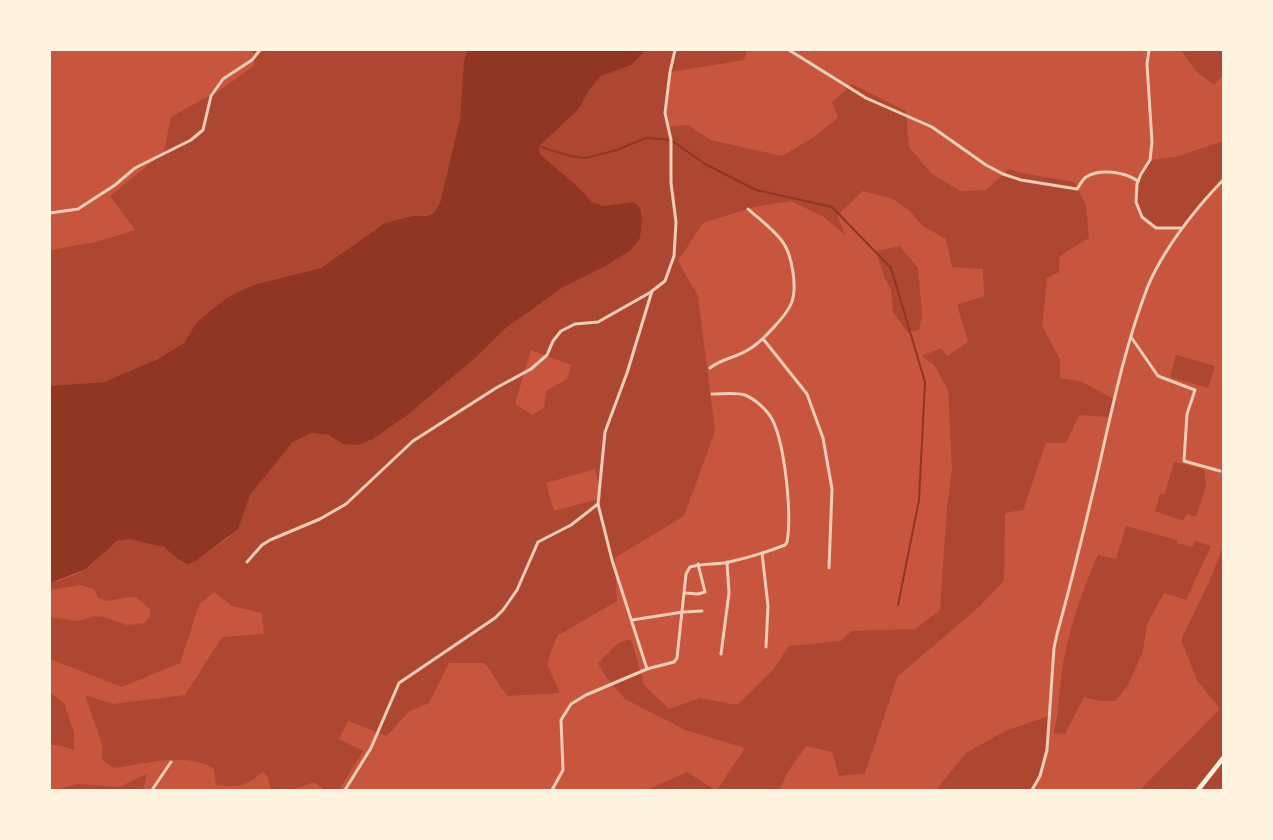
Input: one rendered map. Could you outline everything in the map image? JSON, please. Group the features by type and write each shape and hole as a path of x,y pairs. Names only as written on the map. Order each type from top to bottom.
{"highway":[{"path":"1198,790 1224,757"}],"street":[{"path":"50,213 78,209 115,185 135,168 191,140 203,130 211,96 223,79 252,60 260,50"},
{"path":"248,562 270,540 320,519 346,504 413,441 496,388 531,369 547,355 553,341 561,331 575,324 598,322 665,281 676,243 671,183 671,140 665,113 675,50"},
{"path":"789,50 866,98 932,127 986,165 1010,177 1077,189 1082,180 1091,175 1118,172 1128,174 1138,181"},
{"path":"1149,50 1147,64 1152,142 1150,160 1138,181 1136,202 1142,217 1156,228 1181,228"},
{"path":"1032,790 1040,776 1047,750 1057,634 1082,543 1114,399 1131,337 1149,285 1181,228 1224,178"},
{"path":"710,368 718,362 738,357 764,340 791,304 793,268 782,240 748,209"},
{"path":"647,669 612,560 598,504 605,432 627,373 652,291"},
{"path":"1131,337 1158,376 1195,390 1188,414 1184,461 1220,471"},
{"path":"764,340 807,394 823,438 832,489 829,568"},
{"path":"552,790 563,770 561,720 572,704 647,669 676,661 686,574 690,567 698,564 727,562 785,545 789,534 787,479 777,431 768,413 744,394 712,394"},
{"path":"345,790 371,748 399,683 495,618 517,590 538,542 572,525 598,504"},
{"path":"762,553 768,606 766,647"},
{"path":"721,654 729,593 727,562"},
{"path":"684,593 705,592 698,564"},
{"path":"632,620 702,611"},
{"path":"152,790 171,762"}],"shaded area":[{"path":"253,50 467,50 464,61 460,119 440,203 434,213 385,223 321,268 257,284 225,299 197,322 184,343 158,359 104,382 50,386 50,250 96,242 135,230 110,196 164,152 171,117 223,88 254,66"},
{"path":"467,50 646,50 631,65 601,76 589,90 579,109 539,146 540,154 592,202 604,206 634,202 640,208 642,219 640,238 631,250 604,267 562,288 506,328 474,359 410,413 373,439 357,445 343,444 329,435 311,433 293,442 250,495 238,529 196,561 187,564 164,547 129,539 117,541 86,569 50,583 50,386 104,382 158,359 184,343 197,322 236,293 257,284 321,268 385,223 434,213 440,203 460,119 464,61"},
{"path":"646,50 747,50 744,60 670,72 665,105 667,127 688,125 711,140 782,156 812,138 838,118 832,102 852,84 906,111 909,147 931,173 960,191 986,190 1009,169 1074,182 1086,205 1089,238 1060,256 1059,272 1047,278 1042,326 1060,359 1060,378 1080,381 1114,399 1110,417 1079,415 1066,443 1046,443 1023,510 1005,513 1004,581 980,606 898,676 865,773 839,776 832,752 806,746 789,770 779,790 717,790 745,748 685,730 625,699 605,676 598,663 618,643 631,639 644,685 669,709 700,698 737,705 773,670 789,646 841,641 851,631 915,629 940,610 947,507 952,470 948,390 934,365 922,356 941,348 947,356 968,342 957,305 984,296 983,269 952,267 946,239 923,226 909,210 891,198 862,191 837,216 846,236 824,217 791,201 754,207 703,223 678,261 698,296 715,431 684,516 615,558 617,601 557,636 547,664 560,693 507,696 485,663 449,663 429,703 408,712 387,736 348,721 339,739 363,751 339,790 325,790 314,782 293,790 271,790 268,777 263,772 241,785 216,785 214,769 192,761 166,760 114,768 102,760 103,747 85,695 113,704 185,695 222,637 264,634 262,613 232,606 214,592 199,605 180,663 122,687 50,659 50,617 78,621 95,616 127,625 145,623 150,616 150,609 137,598 107,601 98,598 94,589 80,585 50,590 50,583 85,570 117,542 123,540 147,542 196,561 230,537 250,495 293,442 311,433 329,435 343,444 410,413 474,359 506,328 562,288 604,267 634,203 604,206 592,202 540,154 538,146 579,109 589,90 601,76 631,65","holes":["531,350 571,365 567,379 546,391 544,407 533,415 515,404","595,469 602,498 554,511 546,483"]},
{"path":"1181,50 1223,50 1223,75 1214,85 1196,71"},
{"path":"1223,141 1223,179 1181,228 1156,228 1142,217 1136,202 1137,184 1150,160 1176,157"},
{"path":"900,246 918,268 922,315 919,330 907,332 893,312 891,290 876,251"},
{"path":"1176,355 1215,366 1208,388 1170,377"},
{"path":"1174,462 1204,469 1206,486 1196,517 1187,514 1183,521 1155,511 1160,494 1165,494"},
{"path":"1126,526 1177,540 1177,543 1193,547 1195,541 1211,546 1186,600 1164,593 1147,624 1143,651 1128,685 1116,701 1100,701 1084,697 1065,734 1054,733 1063,662 1080,600 1098,555 1116,559"},
{"path":"1223,546 1223,788 1221,790 1140,790 1220,709 1197,680 1181,640 1209,582"},
{"path":"50,692 64,703 74,732 74,750 59,745 50,745"},
{"path":"1049,716 1043,763 1032,790 936,790 966,753 1005,731"},
{"path":"687,772 715,790 647,790"},
{"path":"147,774 143,790 56,790 77,784 119,787"}],"waterway":[{"path":"538,146 585,158 617,150 646,138 671,140 705,164 756,190 832,207 891,268 925,382 919,500 898,605"}]}
